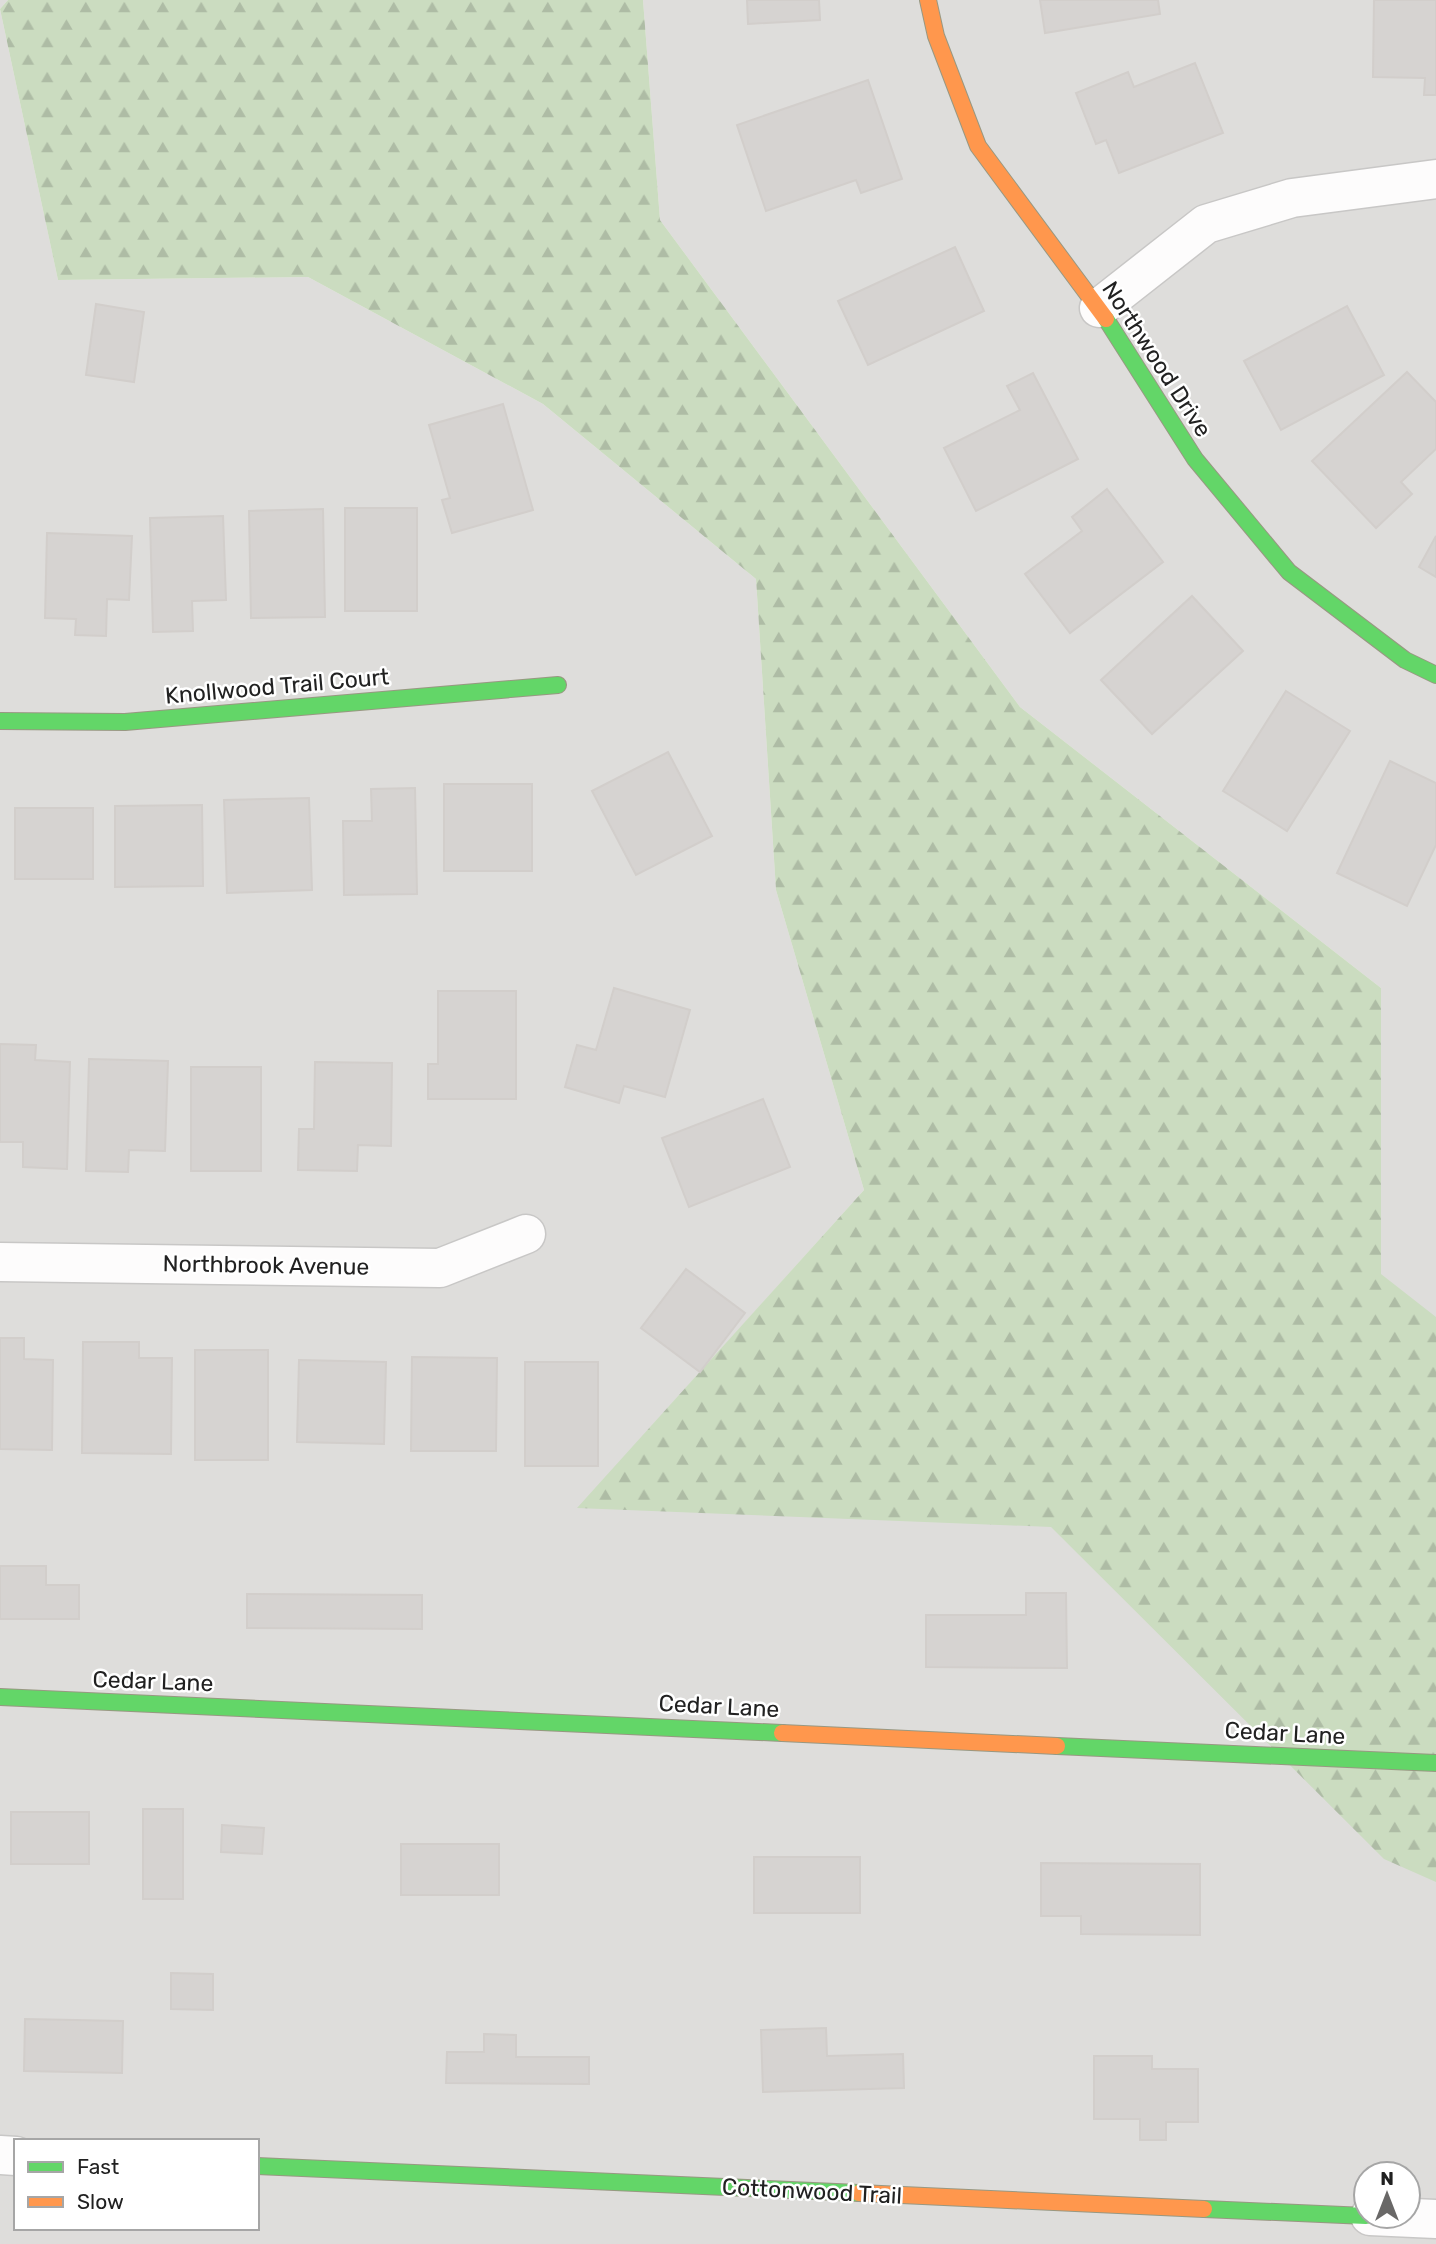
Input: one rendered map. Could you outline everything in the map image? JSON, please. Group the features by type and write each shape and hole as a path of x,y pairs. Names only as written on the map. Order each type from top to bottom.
{"street":[{"name":"Northwood Drive","path":"928,0 936,36 978,146 1099,307 1195,459 1289,572 1405,660 1436,674"},
{"path":"1099,307 1206,224 1292,198 1436,179"},
{"name":"Knollwood Trail Court","path":"0,721 125,722 558,685"},
{"name":"Northbrook Avenue","path":"0,1262 440,1268 526,1234"},
{"name":"Cedar Lane","path":"0,1697 1436,1763"},
{"name":"Cottonwood Trail","path":"259,2166 1352,2215"}],"shaded area":[{"path":"0,0 8,0 0,9"},
{"path":"643,0 1436,0 1436,2244 0,2244 0,9 58,280 308,277 543,404 756,579 776,890 864,1190 578,1508 1381,988 1020,707 660,220"}],"green space":[{"path":"8,0 643,0 660,220 1020,707 1381,988 1381,1274 1436,1317 1436,1882 1384,1859 1051,1527 577,1508 864,1190 776,890 756,579 543,404 308,277 58,280 0,9"}],"building":[{"path":"747,0 819,0 820,20 748,24"},
{"path":"1040,0 1158,0 1160,14 1045,33"},
{"path":"1374,0 1436,0 1436,95 1424,95 1425,78 1373,77"},
{"path":"1195,63 1223,133 1119,173 1106,140 1096,144 1076,93 1128,72 1134,87"},
{"path":"868,80 902,179 861,193 856,180 766,211 737,125"},
{"path":"955,247 984,311 868,365 838,301"},
{"path":"96,304 144,312 134,382 86,375"},
{"path":"1347,306 1384,375 1281,430 1244,361"},
{"path":"1407,372 1436,402 1436,449 1401,482 1412,494 1376,528 1312,461"},
{"path":"1033,373 1078,459 976,511 944,448 1020,410 1007,386"},
{"path":"503,404 533,510 452,533 442,500 450,498 429,425"},
{"path":"1107,489 1163,562 1070,633 1025,574 1082,531 1072,517"},
{"path":"345,508 417,508 417,611 345,611"},
{"path":"323,509 325,617 251,618 249,511"},
{"path":"223,516 226,600 192,601 193,631 153,632 150,518"},
{"path":"47,533 132,536 129,600 107,599 106,636 75,635 76,619 45,618"},
{"path":"1436,536 1436,577 1419,567"},
{"path":"1192,596 1243,651 1152,734 1101,680"},
{"path":"1286,691 1350,731 1287,831 1223,791"},
{"path":"668,752 712,836 636,875 592,791"},
{"path":"1390,761 1436,783 1436,845 1407,906 1337,873"},
{"path":"444,784 532,784 532,871 444,871"},
{"path":"415,788 417,894 344,895 343,821 372,821 371,789"},
{"path":"309,798 312,890 227,893 224,800"},
{"path":"202,805 203,886 115,887 115,806"},
{"path":"15,808 93,808 93,879 15,879"},
{"path":"614,988 690,1010 665,1097 624,1086 619,1103 565,1087 577,1045 596,1050"},
{"path":"438,991 516,991 516,1099 428,1099 428,1064 438,1064"},
{"path":"0,1044 36,1045 35,1060 70,1062 67,1169 23,1167 23,1142 0,1142"},
{"path":"89,1059 168,1061 165,1151 129,1150 128,1172 86,1171"},
{"path":"315,1062 392,1063 391,1146 358,1145 357,1171 298,1170 299,1129 314,1129"},
{"path":"191,1067 261,1067 261,1171 191,1171"},
{"path":"763,1099 790,1167 689,1207 662,1138"},
{"path":"686,1269 745,1313 700,1372 641,1328"},
{"path":"0,1338 24,1338 24,1359 53,1360 52,1450 0,1449"},
{"path":"83,1342 139,1342 139,1358 172,1358 171,1454 82,1453"},
{"path":"195,1350 268,1350 268,1460 195,1460"},
{"path":"412,1357 497,1358 496,1451 411,1451"},
{"path":"299,1360 386,1362 384,1444 297,1442"},
{"path":"525,1362 598,1362 598,1466 525,1466"},
{"path":"0,1566 46,1566 46,1585 79,1585 79,1619 0,1619"},
{"path":"1026,1593 1066,1593 1067,1668 926,1667 926,1615 1026,1615"},
{"path":"247,1594 422,1595 422,1629 247,1628"},
{"path":"143,1809 183,1809 183,1899 143,1899"},
{"path":"11,1812 89,1812 89,1864 11,1864"},
{"path":"222,1825 264,1828 262,1854 221,1852"},
{"path":"401,1844 499,1844 499,1895 401,1895"},
{"path":"754,1857 860,1857 860,1913 754,1913"},
{"path":"1041,1863 1200,1864 1200,1935 1081,1934 1081,1916 1041,1916"},
{"path":"171,1973 213,1974 213,2010 171,2009"},
{"path":"25,2019 123,2021 122,2073 24,2071"},
{"path":"826,2028 827,2056 903,2054 904,2088 763,2092 761,2030"},
{"path":"484,2034 516,2035 516,2057 589,2057 589,2084 446,2083 447,2052 484,2052"},
{"path":"1094,2056 1152,2056 1152,2069 1198,2069 1198,2122 1166,2122 1166,2140 1140,2140 1140,2119 1094,2119"}],"traffic: fast":[{"path":"1106,319 1195,459 1289,572 1405,660 1436,675"},
{"path":"0,721 125,722 558,685"},
{"path":"0,1697 782,1733"},
{"path":"1057,1746 1436,1763"},
{"path":"259,2166 859,2193"},
{"path":"1204,2209 1352,2215"}],"traffic: slow":[{"path":"928,0 936,36 978,146 1106,319"},
{"path":"782,1733 1057,1746"},
{"path":"859,2193 1204,2209"}]}
